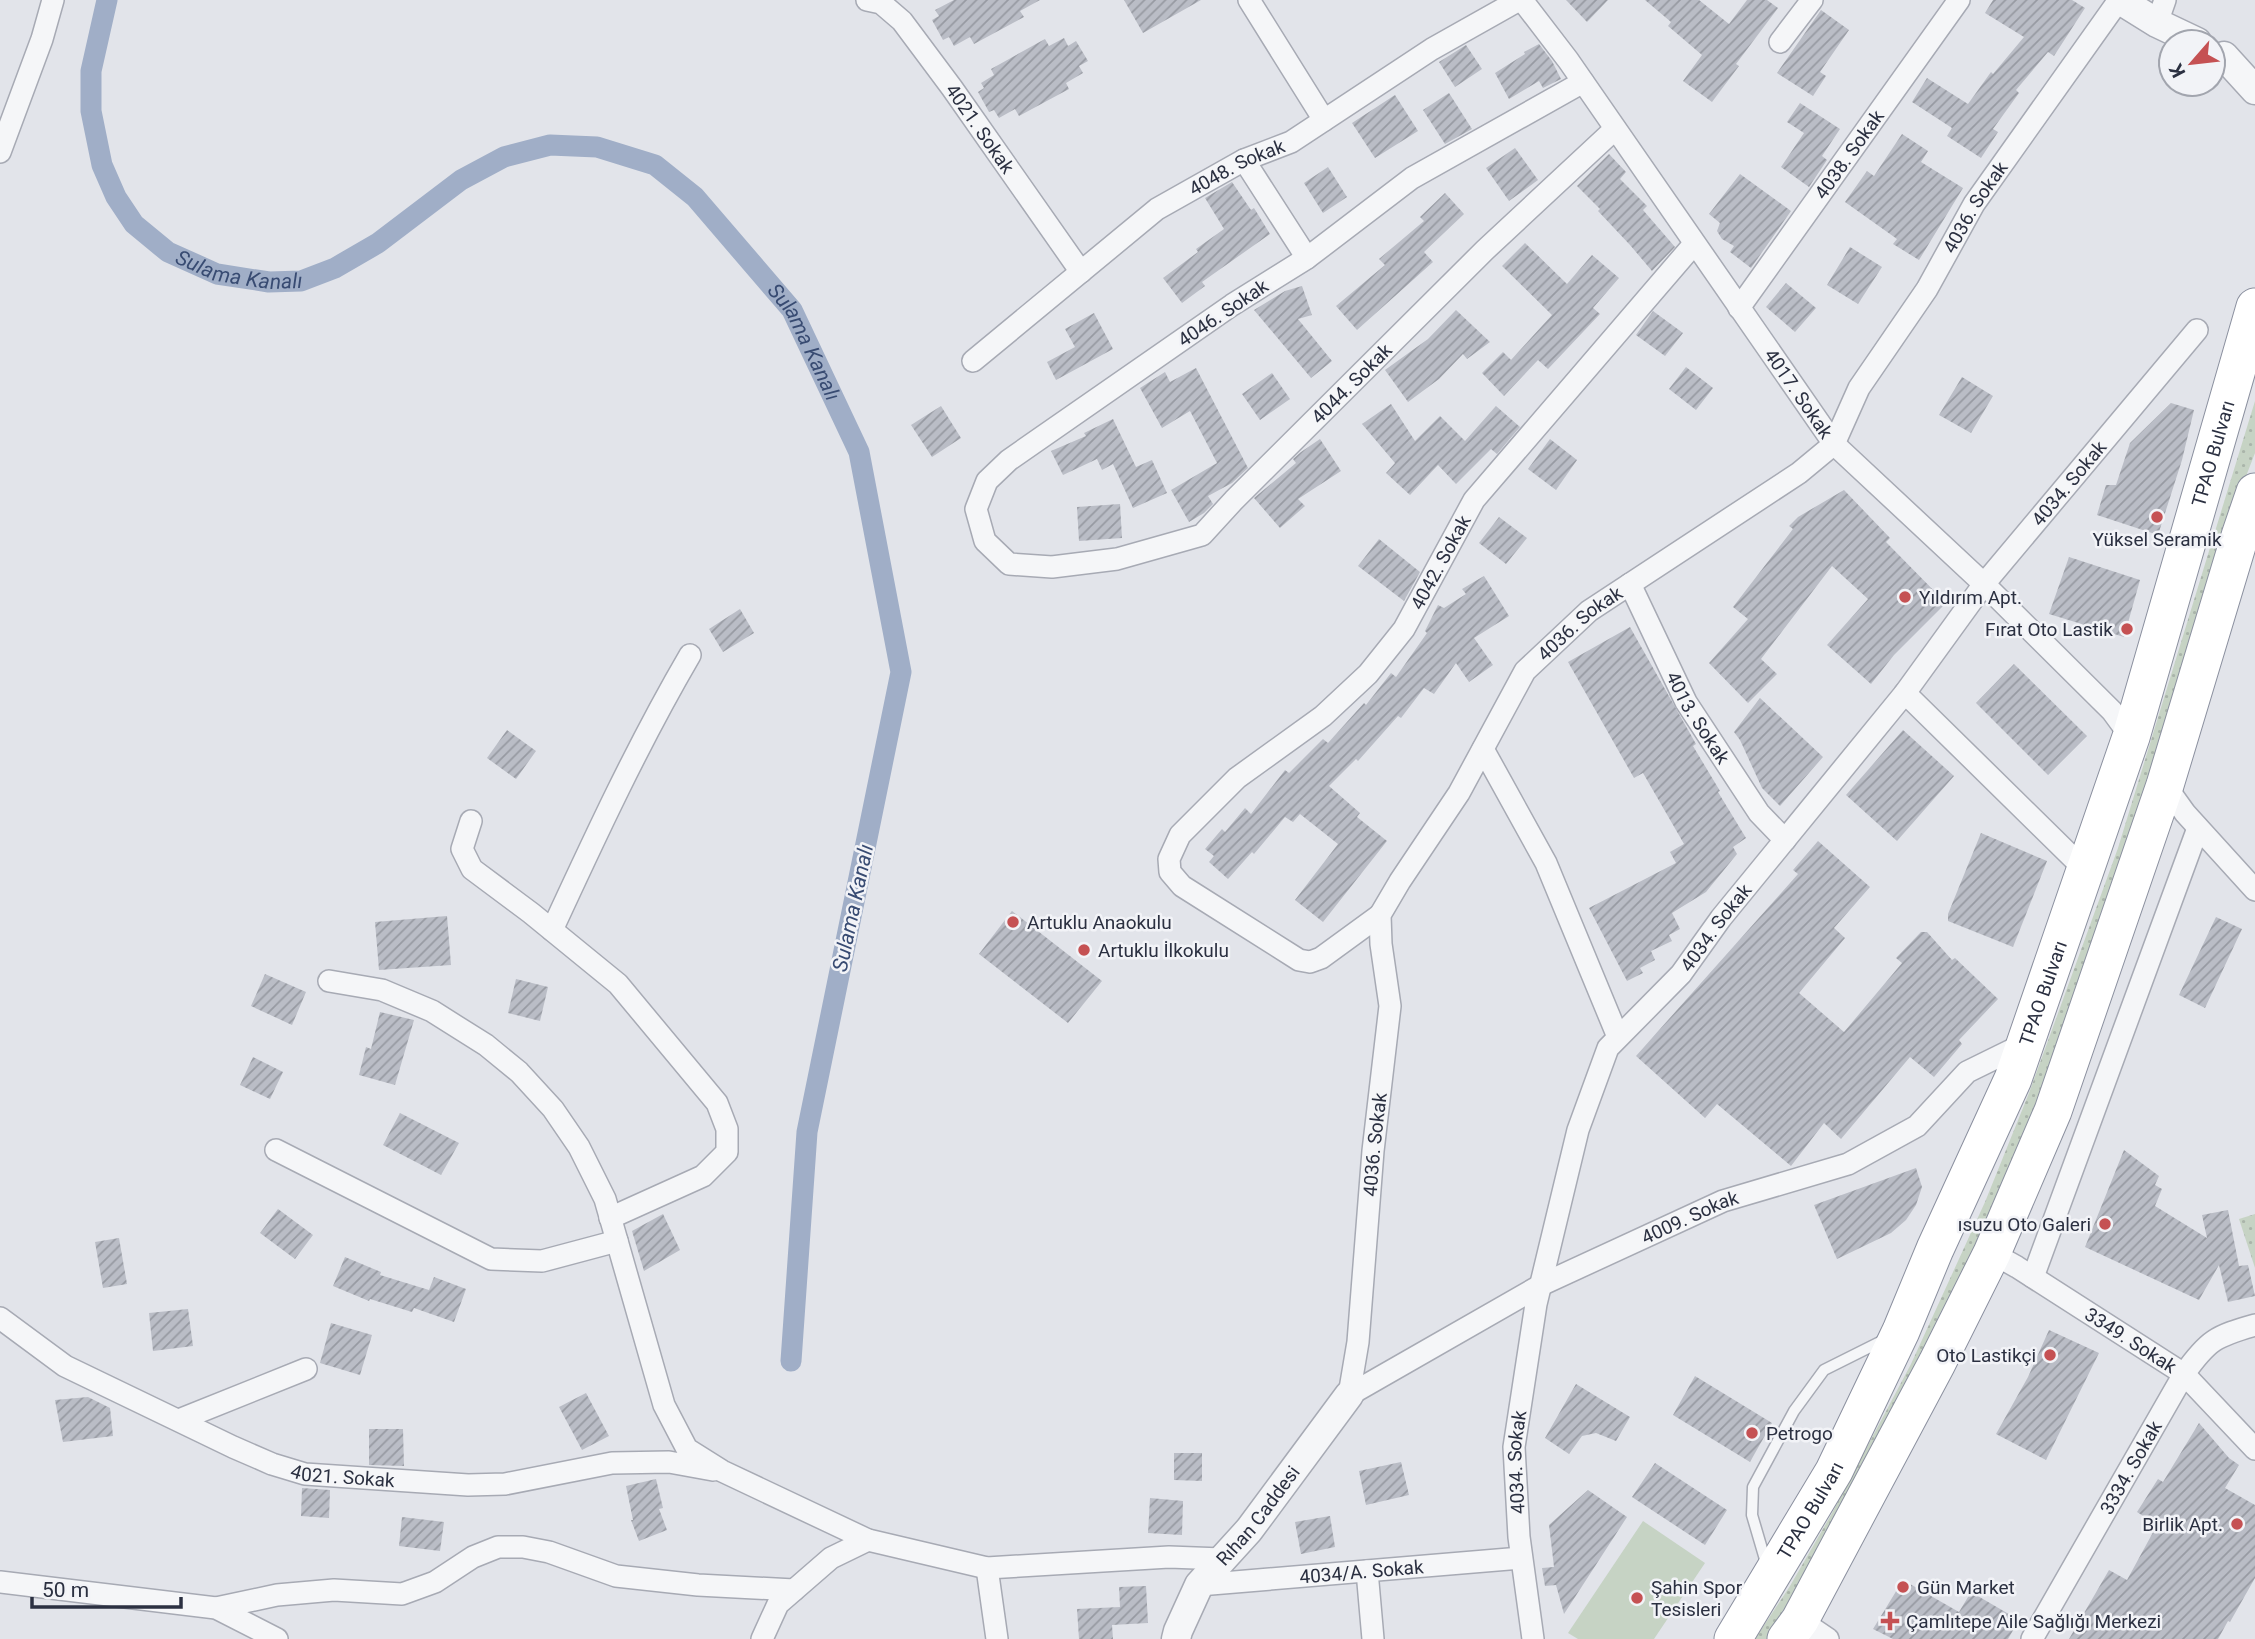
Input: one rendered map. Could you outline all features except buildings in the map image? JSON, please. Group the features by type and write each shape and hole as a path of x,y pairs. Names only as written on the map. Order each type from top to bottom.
{"highway":[{"name":"TPAO Bulvarı","path":"1733,1639 1834,1471 1901,1331 1935,1249 2013,1079 2132,737 2255,307"},
{"path":"1804,1633 1992,1253 2053,1111 2247,537 2255,492"}],"street":[{"path":"0,152 54,0"},
{"path":"1249,0 1324,120"},
{"name":"4048. Sokak","path":"973,361 1157,209 1244,160 1291,142 1432,49 1520,0"},
{"name":"4017. Sokak","path":"1520,0 1583,82 1834,444 1984,584 2112,710 2132,737"},
{"path":"1780,43 1812,0"},
{"name":"4038. Sokak","path":"1740,308 1959,0"},
{"path":"2120,0 2161,11 2181,28"},
{"name":"4036. Sokak","path":"1349,1395 1358,1342 1373,1151 1390,1006 1381,944 1380,915 1459,793 1525,671 1589,611 1799,473 1834,444 1859,388 1927,289 1974,204 2120,0"},
{"name":"4021. Sokak","path":"878,1 902,21 1081,272"},
{"path":"2227,55 2255,63"},
{"path":"2227,61 2255,90"},
{"name":"4046. Sokak","path":"1052,567 1009,564 985,541 976,509 987,481 1009,460 1221,313 1307,258 1412,178 1583,82"},
{"name":"4044. Sokak","path":"1052,567 1117,559 1202,535 1468,267 1615,129"},
{"path":"1244,160 1307,258"},
{"name":"4042. Sokak","path":"1380,915 1321,958 1310,962 1299,960 1182,886 1170,872 1169,859 1180,835 1237,778 1323,716 1368,674 1404,629 1474,500 1694,244"},
{"name":"4034. Sokak","path":"1533,1639 1521,1558 1514,1447 1536,1304 1543,1284 1578,1130 1608,1048 1681,974 1721,918 1905,693 1984,584 2197,330"},
{"name":"4013. Sokak","path":"1630,584 1686,702 1759,813 1785,840"},
{"path":"552,930 613,798 660,706 690,655"},
{"path":"1905,693 2087,869"},
{"path":"1483,748 1546,863 1618,1037"},
{"path":"2165,785 2198,828 2255,890"},
{"path":"471,821 462,849 472,869 618,984 717,1103 727,1129 727,1152 703,1176 610,1218"},
{"path":"2033,1277 2198,828"},
{"path":"329,981 382,990 432,1011 486,1045 511,1065 553,1109 579,1147 605,1199 664,1405 687,1448 722,1471 868,1540 987,1568 1169,1558 1222,1559"},
{"name":"4009. Sokak","path":"1349,1395 1543,1284 1723,1201 1848,1164 1917,1126 1968,1072 2026,1043"},
{"path":"276,1150 491,1259 542,1261 617,1241"},
{"name":"3349. Sokak","path":"1992,1253 2183,1374 2255,1449"},
{"name":"4021. Sokak","path":"0,1318 65,1366 272,1464 305,1474 433,1485 505,1484 612,1463 669,1462 722,1471"},
{"name":"3334. Sokak","path":"2032,1639 2183,1374 2219,1335 2255,1325"},
{"path":"179,1420 306,1369"},
{"name":"Rıhan Caddesi","path":"1176,1639 1199,1585 1249,1530 1349,1395"},
{"path":"762,1639 778,1604 831,1558 868,1540"},
{"path":"0,1582 216,1608 277,1595 334,1590 402,1594 435,1582 473,1557 498,1548 523,1547 549,1552 616,1576 698,1585 794,1590"},
{"name":"4034/A. Sokak","path":"1199,1585 1521,1558"},
{"path":"987,1568 997,1639"},
{"path":"1367,1571 1373,1639"},
{"path":"216,1608 277,1639"}],"lane":[{"path":"1771,1579 1752,1515 1753,1487 1794,1412 1824,1370 1901,1331"}],"green space":[{"path":"2255,401 2255,453 2238,497 2119,883 2051,1080 1971,1266 1841,1521 1768,1639 1755,1639 1790,1586 1831,1515 1911,1364 1985,1202 2029,1093 2118,848"},
{"path":"2255,1214 2255,1268 2239,1219"},
{"name":"Şahin Spor Tesisleri","path":"1643,1521 1705,1563 1654,1639 1578,1639 1568,1633"}],"waterway":[{"name":"Sulama Kanalı","path":"107,0 91,71 91,111 102,165 116,197 134,224 168,252 217,274 269,282 301,281 335,268 378,243 461,180 504,157 550,145 597,147 655,165 695,197 792,310 859,452 901,672 807,1132 791,1361"}],"place":[{"name":"Yüksel Seramik","path":"2157,517"},
{"name":"Yıldırım Apt.","path":"1905,597"},
{"name":"Fırat Oto Lastik","path":"2127,629"},
{"name":"Artuklu Anaokulu","path":"1013,922"},
{"name":"Artuklu İlkokulu","path":"1084,950"},
{"name":"ısuzu Oto Galeri","path":"2105,1224"},
{"name":"Oto Lastikçi","path":"2050,1355"},
{"name":"Petrogo","path":"1752,1433"},
{"name":"Birlik Apt.","path":"2237,1524"},
{"name":"Gün Market","path":"1903,1587"},
{"name":"Şahin Spor Tesisleri","path":"1637,1598"},
{"name":"Çamlıtepe Aile Sağlığı Merkezi","path":"1890,1621"}]}
